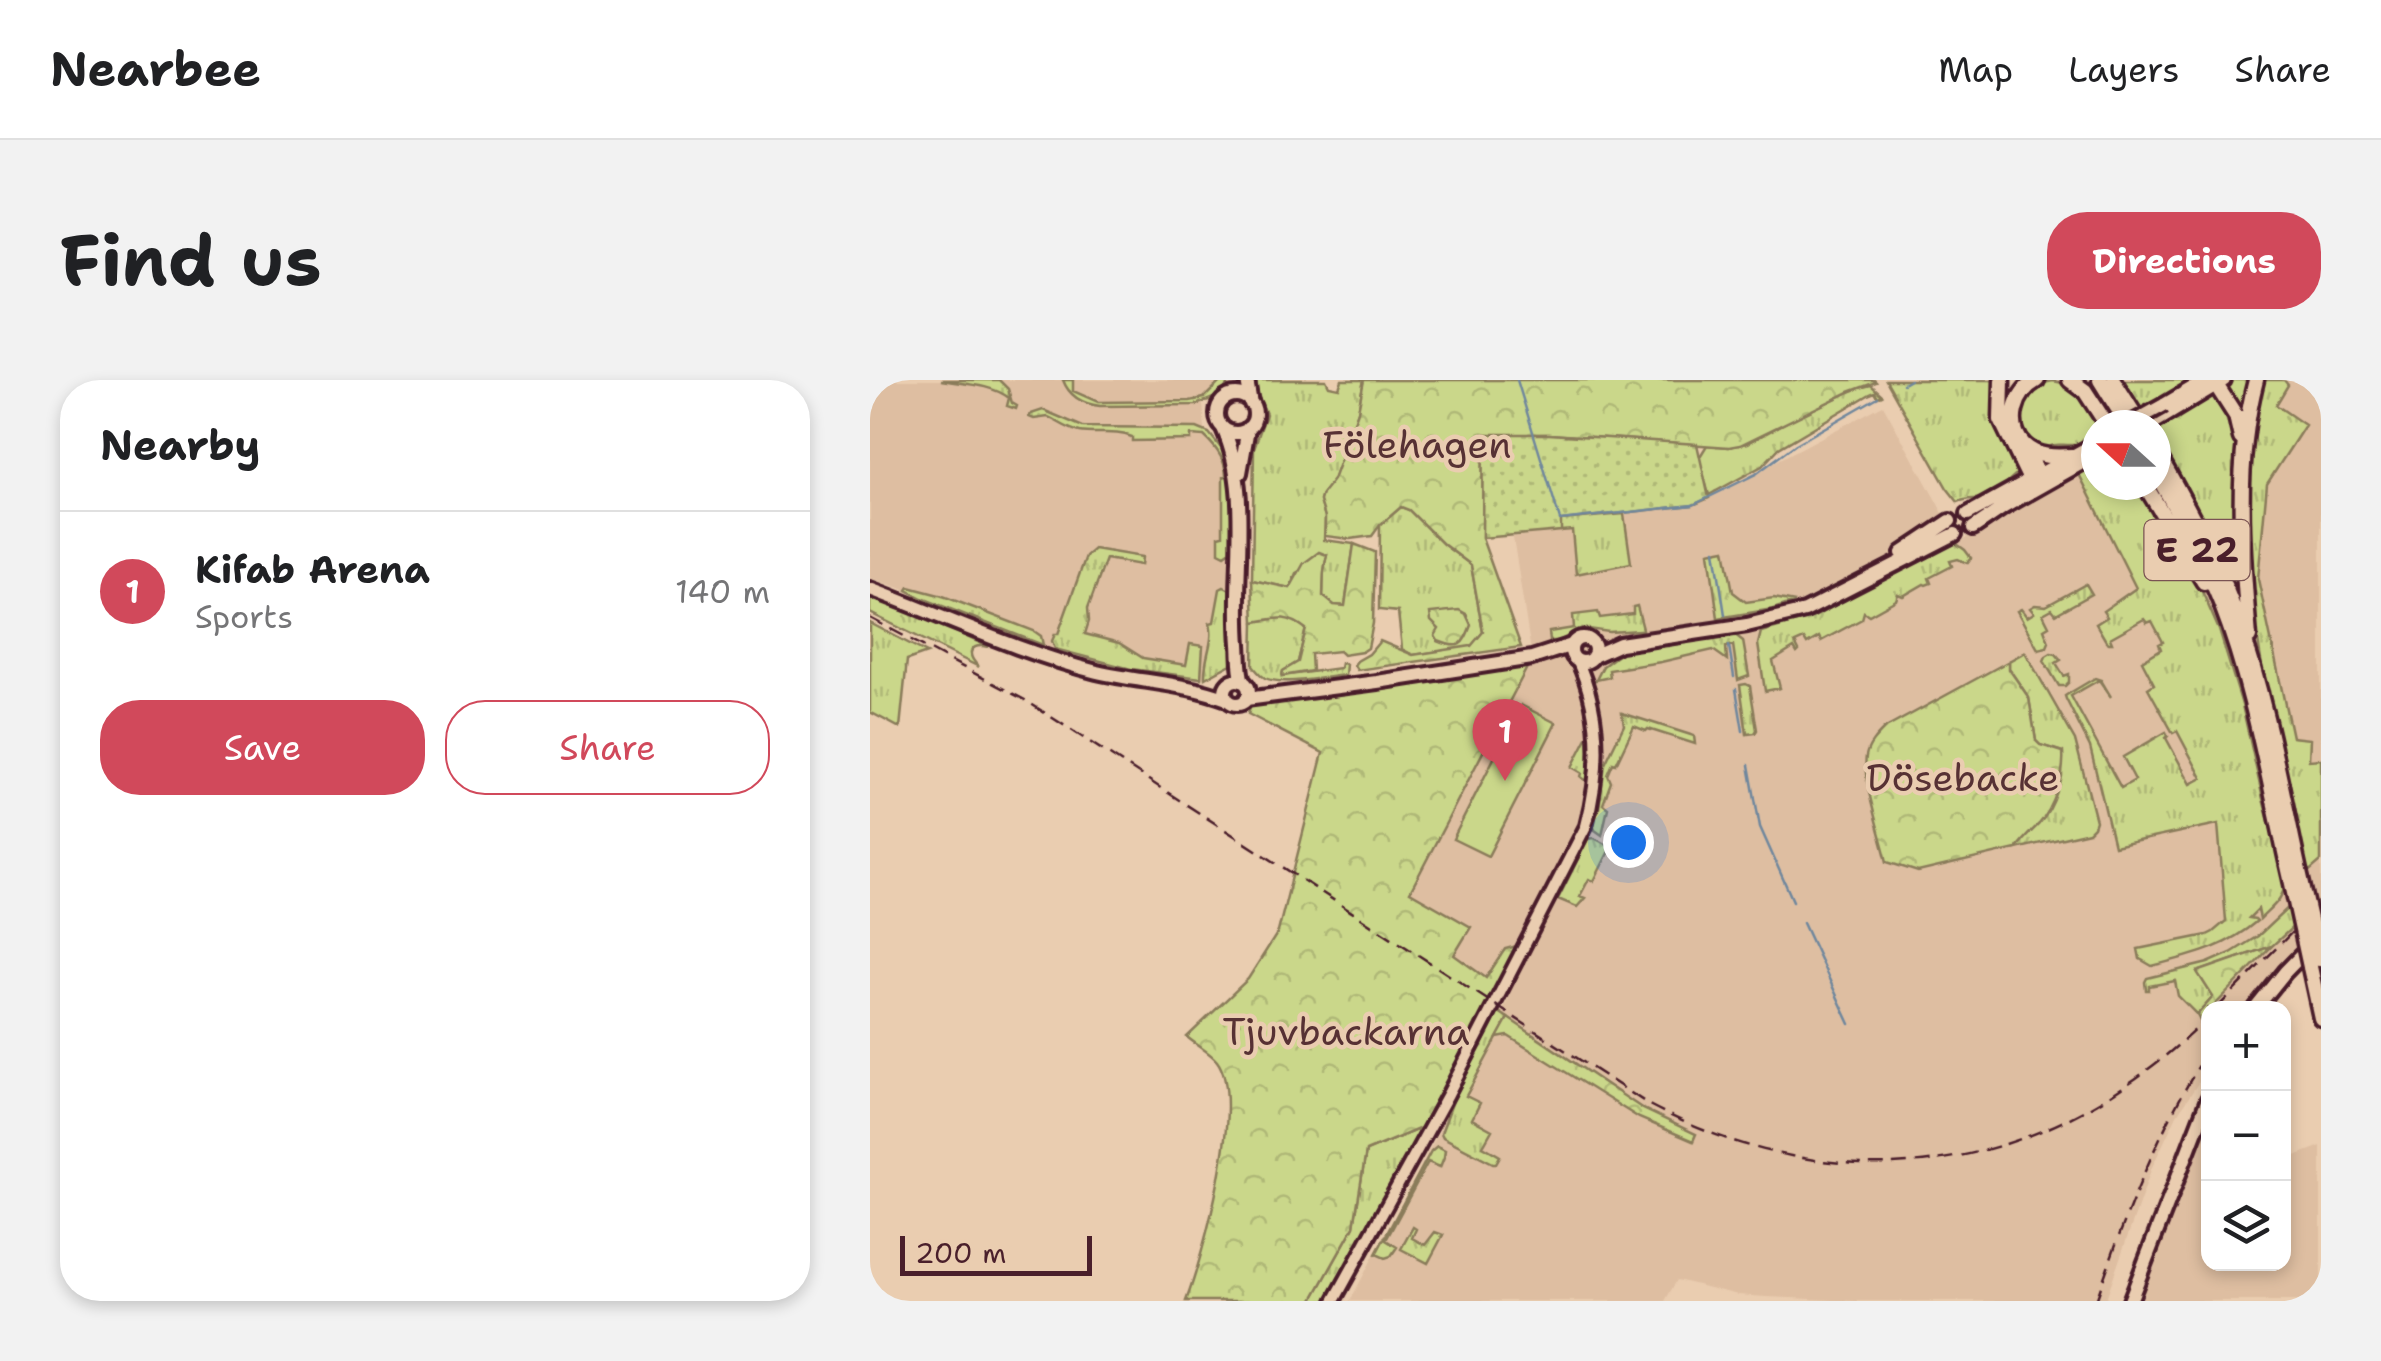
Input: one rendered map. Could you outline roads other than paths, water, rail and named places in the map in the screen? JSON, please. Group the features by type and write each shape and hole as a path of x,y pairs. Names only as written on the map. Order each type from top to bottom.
{"highway":[{"path":"2002,380 2004,431 2036,481"},
{"path":"2036,481 2016,429 2015,409 2023,390 2037,380"},
{"path":"2070,380 2085,390 2098,410"},
{"path":"2100,380 2119,410"},
{"path":"2114,380 2133,410"},
{"path":"2252,663 2242,519 2244,453 2256,380"},
{"path":"2215,381 2236,416 2244,453"},
{"path":"2024,444 2043,455 2072,456"},
{"name":"E 22","path":"2171,479 2216,564 2252,663 2295,875"},
{"path":"2153,500 2231,630"},
{"name":"E 22","path":"2170,500 2201,557 2231,630 2317,965 2321,1018"}],"main road":[{"path":"1235,380 1217,412 1235,465 1238,490"},
{"path":"1234,686 1239,445 1254,416 1246,380"},
{"path":"2167,410 2215,381"},
{"path":"1228,397 1238,396 1252,404"},
{"path":"1223,428 1236,433 1246,430"},
{"path":"1953,528 1964,536 1970,521 2081,451"},
{"path":"2004,507 2036,481 2081,462"},
{"path":"1970,521 2004,507 2081,464"},
{"path":"1234,686 1249,692 1246,699 1549,654 1583,653 1782,618 1859,582 1953,528 1958,513 1970,521"},
{"path":"870,589 1045,657 1140,681 1192,688 1234,686 1294,692"},
{"path":"2262,1001 2321,934"},
{"path":"2130,1301 2201,1117"}],"street":[{"path":"1334,1301 1441,1108 1586,826 1598,770 1583,653"}],"waterway":[{"path":"1517,380 1560,520 1693,505 1756,474 1796,444 1878,397"},
{"path":"1903,384 1910,380"},
{"path":"1715,550 1725,615"},
{"path":"1729,646 1734,677"},
{"path":"1736,689 1743,731"},
{"path":"1749,765 1760,827 1793,901"},
{"path":"1803,923 1850,1024"}],"railway":[{"path":"870,618 1025,700 1651,1106 1725,1138 1799,1157 1873,1164 1945,1159 2015,1141 2083,1111 2147,1070 2201,1023"},
{"path":"2224,1001 2321,903"},
{"path":"2096,1301 2144,1172 2201,1063"}],"place":[{"name":"Kifab Arena","path":"1505,781"}],"park label":[{"name":"Fölehagen","path":"1417,445"},
{"name":"Dösebacke","path":"1963,778"},
{"name":"Tjuvbackarna","path":"1346,1032"}]}
